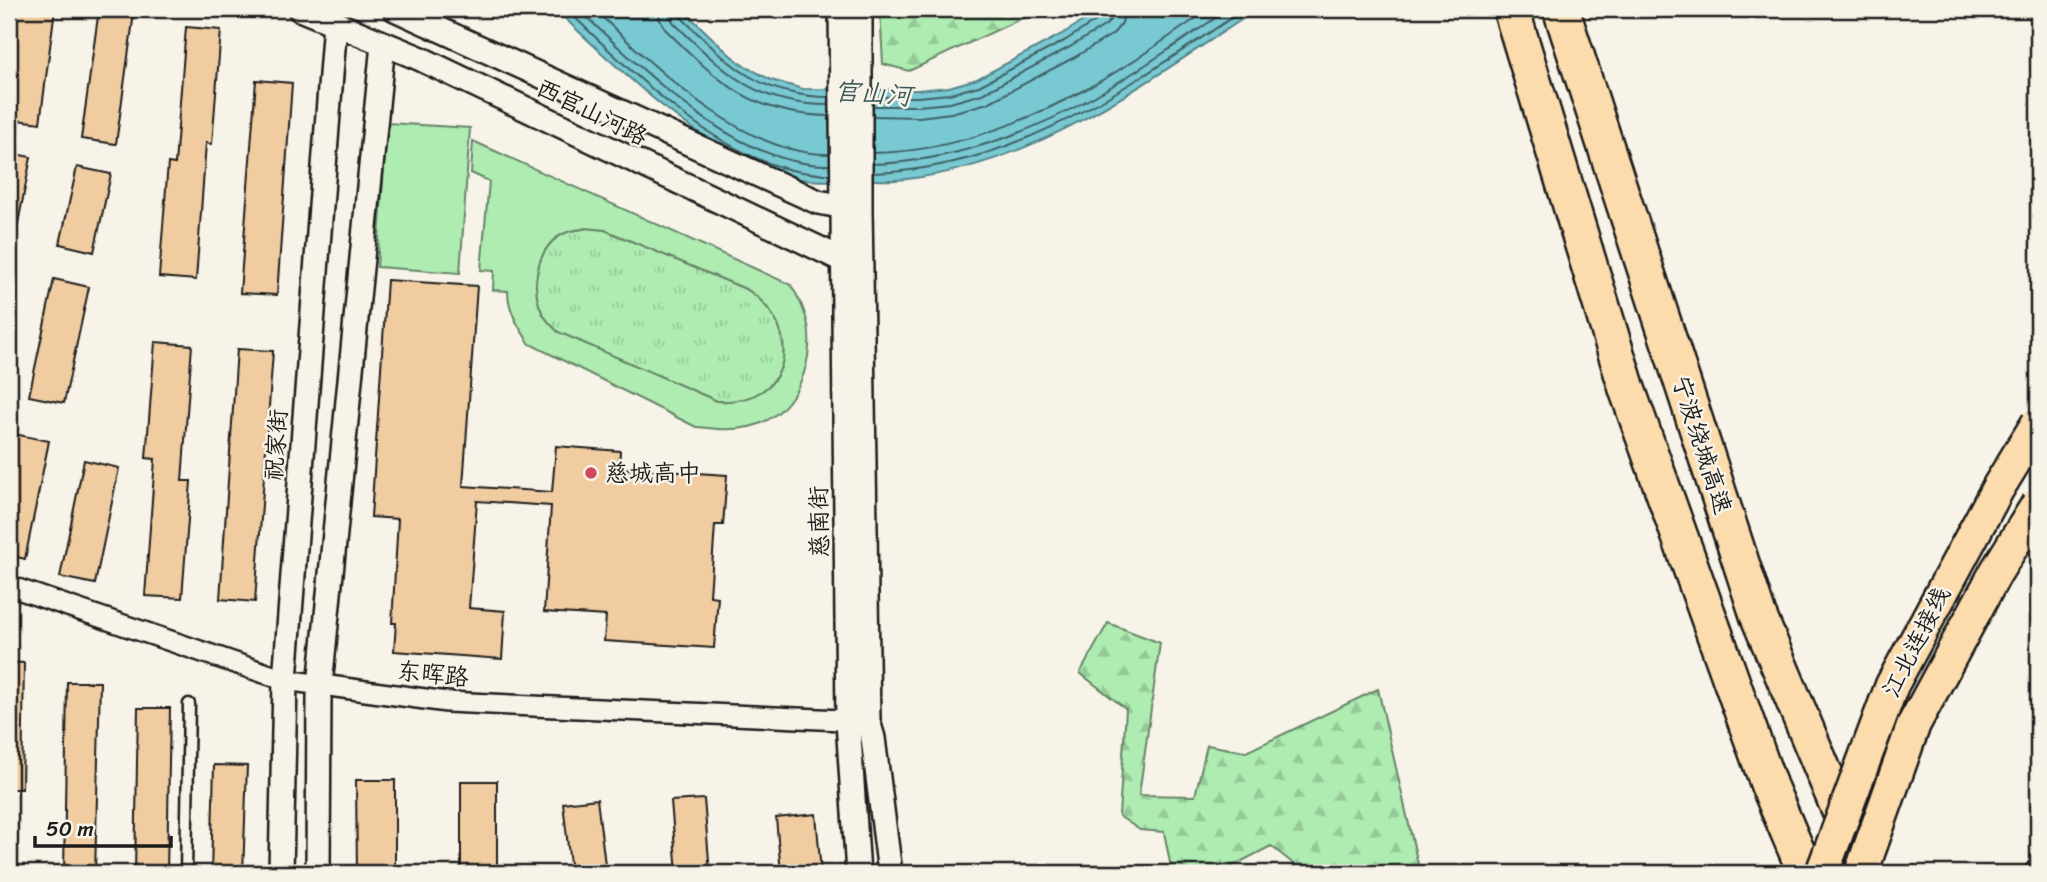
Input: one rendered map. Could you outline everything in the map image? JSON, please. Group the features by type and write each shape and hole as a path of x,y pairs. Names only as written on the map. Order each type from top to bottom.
{"highway":[{"name":"宁波绕城高速","path":"1511,9 1627,389 1769,786 1806,873"},
{"name":"宁波绕城高速","path":"1561,9 1758,615 1864,873"},
{"name":"江北连接线","path":"1822,873 1892,685 1998,488 2038,423"},
{"name":"江北连接线","path":"1864,873 1914,724 1996,572 2038,504"}],"street":[{"name":"西官山河路","path":"300,9 419,58 852,261"},
{"name":"西官山河路","path":"394,9 818,202 851,208"},
{"path":"841,9 852,74"},
{"path":"852,74 860,9"},
{"name":"祝家街","path":"281,873 285,680 335,22"},
{"path":"318,873 320,685 383,44"},
{"name":"慈南街","path":"852,74 858,873"},
{"name":"东晖路","path":"9,586 285,680 447,702 858,722"},
{"name":"慈南街","path":"858,722 873,738 890,873"}],"lane":[{"path":"186,873 189,704"}],"green space":[{"path":"880,9 1042,9 909,71 883,64"},
{"path":"387,123 470,128 460,273 377,267"},
{"path":"473,141 791,285 808,325 808,357 798,388 778,413 749,427 696,427 530,344 512,312 508,291 493,290 494,271 481,270 489,181 471,173","holes":["586,228 605,230 748,290 766,306 778,324 783,344 782,362 775,378 762,391 742,399 717,401 558,332 542,313 537,295 537,274 543,254 556,238 567,232"]},
{"path":"586,228 605,230 748,290 766,306 778,325 783,344 782,362 775,379 762,391 742,399 717,401 558,332 544,316 539,305 536,285 539,264 543,254 556,238 567,232"},
{"path":"1108,623 1160,643 1139,795 1195,796 1207,745 1246,752 1378,689 1420,873 1298,873 1295,865 1271,846 1219,873 1172,873 1164,832 1140,830 1119,816 1126,709 1080,673"}],"water":[{"name":"官山河","path":"555,9 682,9 741,64 771,80 803,89 918,90 949,87 977,79 1103,9 1258,9 1092,115 1003,156 956,170 907,179 826,181 781,175 739,157 710,140 655,100"}],"building":[{"path":"17,9 55,9 40,123 9,119 9,70"},
{"path":"99,9 134,13 116,144 81,139"},
{"path":"186,27 221,30 212,144 206,143 196,280 159,277 168,163 175,164"},
{"path":"256,80 292,83 277,295 240,293"},
{"path":"9,153 31,157 16,234 9,233"},
{"path":"77,167 111,174 94,252 60,244"},
{"path":"54,279 89,287 64,403 29,396"},
{"path":"387,280 477,286 463,486 552,492 556,446 620,451 619,468 727,475 723,525 715,525 710,596 718,597 714,648 604,641 606,616 544,612 551,506 477,501 469,608 505,611 502,659 394,651 396,623 392,623 398,519 371,517"},
{"path":"155,342 192,345 182,481 191,481 182,598 145,596 155,459 146,458"},
{"path":"237,349 273,351 255,602 220,599"},
{"path":"14,434 49,441 25,559 9,555 9,461"},
{"path":"84,460 119,468 95,584 60,577"},
{"path":"9,662 24,663 22,789 9,789"},
{"path":"67,682 100,682 95,873 64,873"},
{"path":"138,708 170,708 167,873 135,873"},
{"path":"214,765 247,766 243,873 211,873"},
{"path":"356,780 395,780 395,873 357,873"},
{"path":"461,781 497,781 497,873 461,873"},
{"path":"597,799 606,873 571,873 563,803"},
{"path":"704,799 710,873 677,873 671,801"},
{"path":"816,814 821,873 781,873 776,818"}],"place":[{"name":"慈城高中","path":"591,473"}]}
